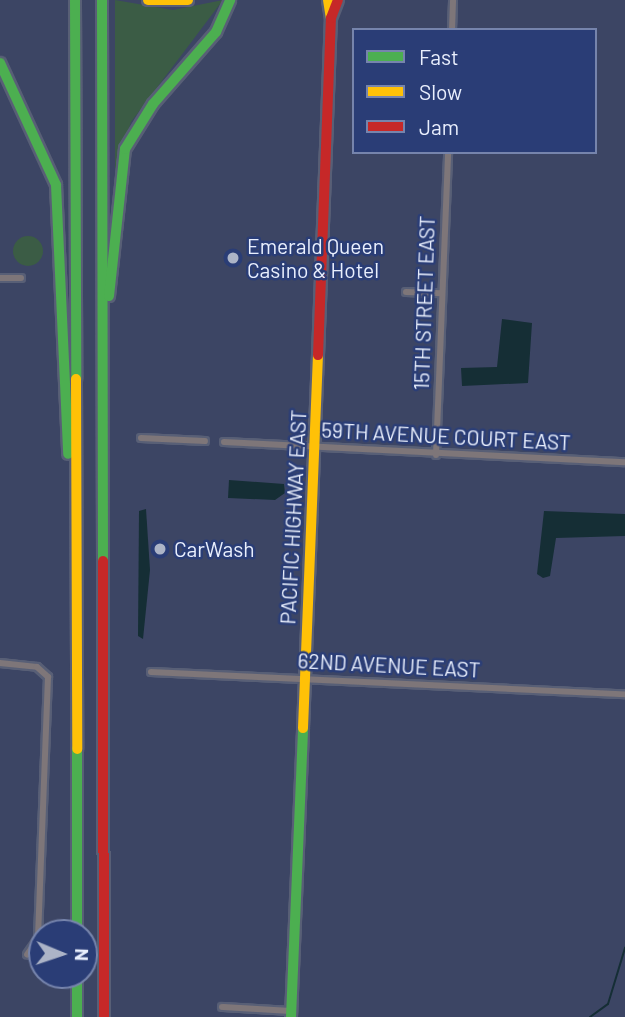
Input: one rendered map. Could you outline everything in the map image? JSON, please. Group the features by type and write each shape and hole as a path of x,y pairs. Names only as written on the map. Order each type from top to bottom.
{"main road":[{"path":"75,0 77,919"},
{"path":"102,0 104,1017"},
{"path":"148,0 188,0"},
{"path":"102,421 125,149 153,104 216,32 230,0"},
{"name":"PACIFIC HIGHWAY EAST","path":"291,1014 331,18 328,0"},
{"name":"PACIFIC HIGHWAY EAST","path":"331,18 338,0"},
{"path":"0,63 38,134 58,192 76,503"},
{"path":"77,989 77,1017"}],"street":[{"path":"452,28 453,0"},
{"name":"15TH STREET EAST","path":"436,455 447,154"},
{"path":"0,278 22,278"},
{"path":"406,292 442,293"},
{"path":"141,438 205,441"},
{"name":"59TH AVENUE COURT EAST","path":"224,442 436,455 625,462"},
{"path":"0,663 45,670 37,939 27,955"},
{"name":"62ND AVENUE EAST","path":"151,672 625,694"},
{"path":"222,1007 291,1014"},
{"path":"241,1008 241,1017"}],"green space":[{"path":"115,0 173,10 223,0 131,122 115,170"},
{"path":"28,236 39,240 43,251 39,262 28,266 17,262 13,251 17,240"}],"water":[{"path":"502,319 532,323 528,383 462,386 461,368 497,367"},
{"path":"229,480 284,484 285,493 275,500 228,498"},
{"path":"146,509 150,570 143,639 138,636 139,511"},
{"path":"544,511 625,514 625,536 556,538 550,576 543,578 537,574"}],"waterway":[{"path":"590,1017 608,1004 625,948"}],"traffic: fast":[{"path":"75,0 76,379"},
{"path":"102,0 103,561"},
{"path":"109,296 125,149 153,104 216,32 230,0"},
{"path":"0,63 56,185 68,454"},
{"path":"291,1017 303,728"},
{"path":"77,749 77,919"},
{"path":"77,989 77,1017"}],"traffic: slow":[{"path":"148,0 188,0"},
{"path":"328,0 331,18"},
{"path":"303,728 318,355"},
{"path":"76,379 77,749"}],"traffic: jam":[{"path":"318,355 331,18 338,0"},
{"path":"103,561 104,1017"}],"place":[{"name":"Emerald Queen Casino & Hotel","path":"233,258"},
{"name":"CarWash","path":"160,549"}]}
